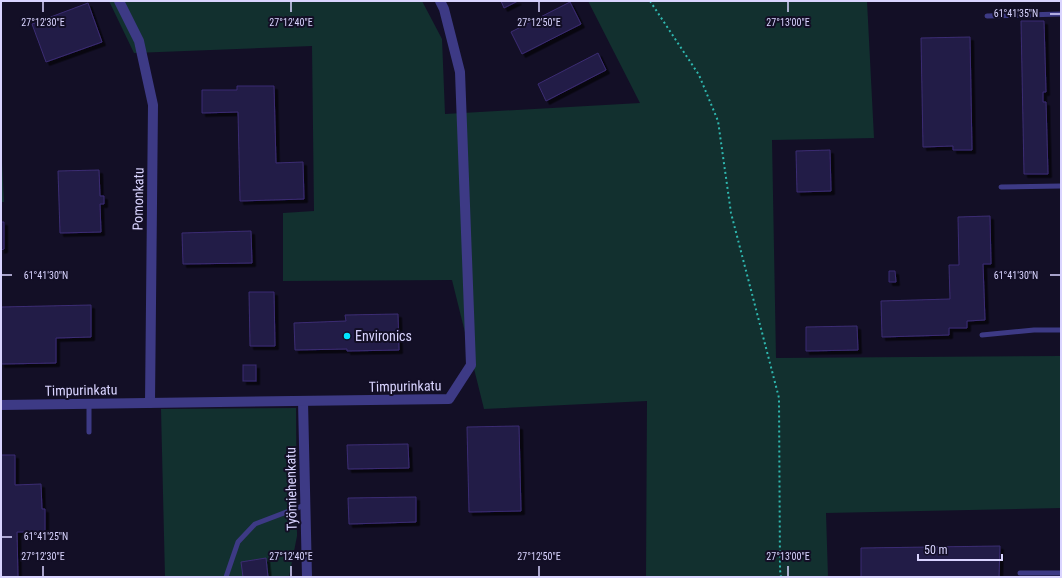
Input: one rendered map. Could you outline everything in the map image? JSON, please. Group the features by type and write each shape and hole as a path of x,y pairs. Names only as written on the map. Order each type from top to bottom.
{"street":[{"name":"Pomonkatu","path":"119,1 139,41 153,106 150,404"},
{"name":"Timpurinkatu","path":"1,406 449,399 471,365 460,72 444,9 440,1"},
{"name":"Työmiehenkatu","path":"303,401 307,577"}],"lane":[{"path":"987,16 1061,14"},
{"path":"1001,187 1061,186"},
{"path":"982,335 1034,330 1061,330"},
{"path":"89,404 89,432"},
{"path":"226,577 238,542 255,524 305,505"},
{"path":"1020,573 1061,573"}],"path":[{"path":"650,1 699,75 718,121 731,213 779,398 781,577"}],"green space":[{"path":"109,1 422,1 442,39 445,114 640,103 588,1 867,1 874,138 772,140 776,358 1061,356 1061,508 826,513 828,577 646,577 647,401 484,409 452,280 283,281 283,213 314,211 312,46 134,53"},
{"path":"1,142 4,202 1,202"},
{"path":"296,408 297,536 289,577 165,577 161,409"}],"building":[{"path":"501,1 518,1 504,8"},
{"path":"570,2 581,24 522,54 511,32"},
{"path":"88,3 102,42 46,62 32,24"},
{"path":"1021,21 1044,21 1046,92 1043,92 1043,102 1046,102 1048,174 1024,174"},
{"path":"970,37 972,150 953,150 953,146 923,147 921,38"},
{"path":"598,53 606,70 546,101 538,84"},
{"path":"237,86 274,86 276,163 303,162 304,199 240,201 238,112 202,113 202,90 237,90"},
{"path":"830,150 831,191 797,192 796,151"},
{"path":"99,170 100,196 104,196 104,204 100,204 101,232 60,233 58,171"},
{"path":"990,216 991,264 983,264 985,320 967,321 967,328 949,328 949,335 882,337 881,301 950,299 949,265 959,265 958,217"},
{"path":"1,222 4,222 4,249 1,250"},
{"path":"251,231 252,263 183,264 182,233"},
{"path":"889,271 895,271 896,282 889,282"},
{"path":"249,292 274,292 275,346 250,346"},
{"path":"91,305 91,337 56,338 56,363 1,364 1,307"},
{"name":"Environics","path":"398,314 399,350 295,350 294,323 346,321 345,315"},
{"path":"857,326 858,350 806,351 806,327"},
{"path":"243,365 256,365 256,381 243,381"},
{"path":"519,426 521,511 469,512 467,427"},
{"path":"408,444 409,468 348,469 347,445"},
{"path":"1,455 15,455 15,485 41,484 42,509 45,509 45,532 17,532 18,577 1,577"},
{"path":"416,497 416,522 349,524 348,498"},
{"path":"1000,546 999,577 861,577 861,548"},
{"path":"266,558 268,577 243,577 241,562"}],"place":[{"name":"Environics","path":"347,336"}]}
